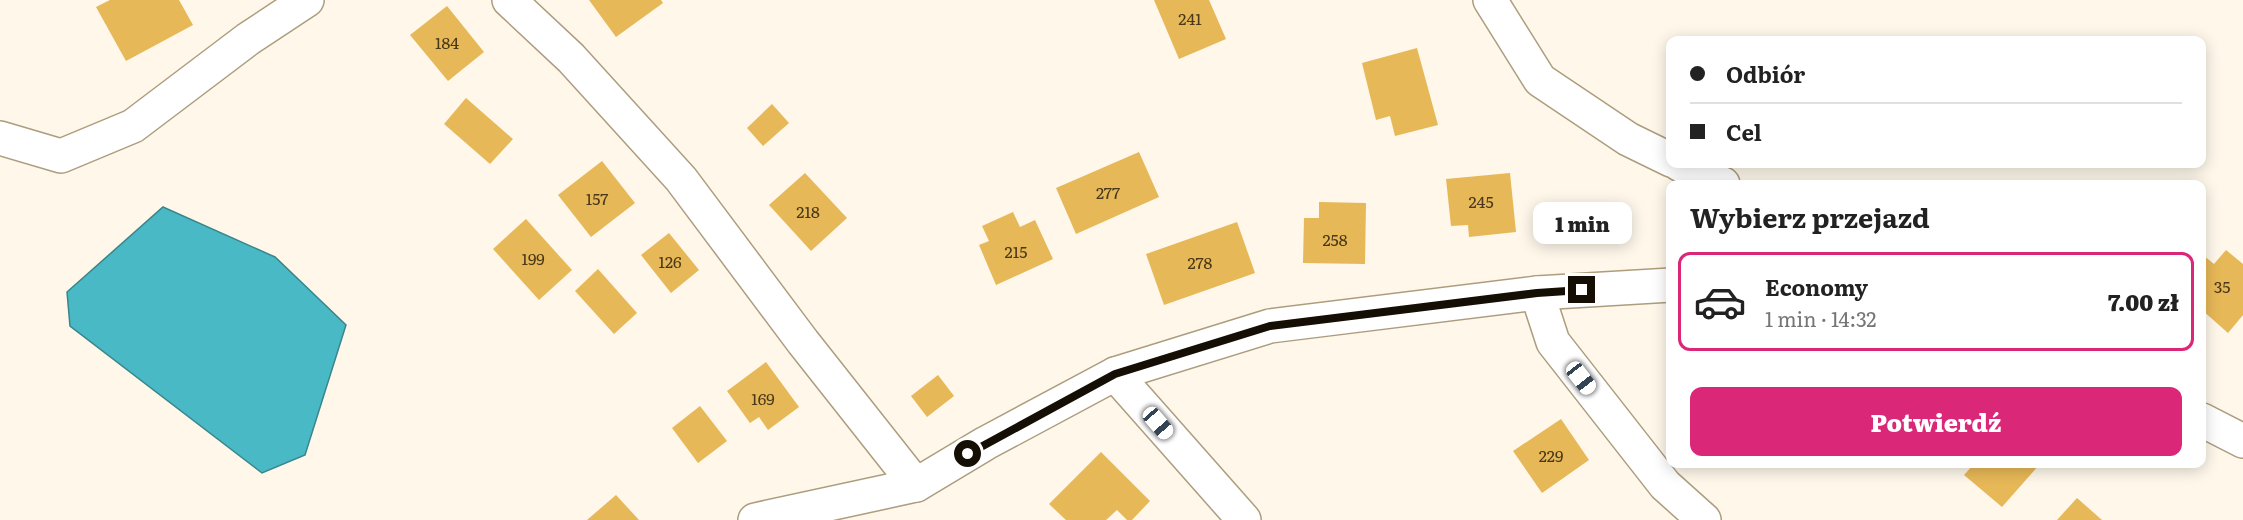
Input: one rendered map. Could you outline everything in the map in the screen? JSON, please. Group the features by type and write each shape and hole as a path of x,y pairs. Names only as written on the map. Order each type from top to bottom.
{"street":[{"path":"0,138 61,156 133,126 248,39 307,0"},
{"path":"509,0 571,58 681,179 810,351 916,485"},
{"path":"1490,0 1540,80 1628,139 1666,158"},
{"path":"1688,168 1714,180"},
{"path":"755,520 916,485 986,443 1115,374 1270,326 1537,293 1666,285"},
{"path":"1537,293 1552,342 1665,485 1704,520"},
{"path":"1115,374 1244,520"},
{"path":"2206,422 2243,441"}],"water":[{"path":"163,207 275,257 346,325 305,455 262,473 70,326 67,292"}],"building":[{"path":"110,0 179,0 193,25 126,61 96,7"},
{"path":"589,0 661,0 663,3 616,37"},
{"path":"1154,0 1209,0 1226,39 1179,59"},
{"path":"447,6 484,52 448,81 410,35"},
{"path":"1417,48 1438,125 1395,136 1390,116 1376,120 1362,63"},
{"path":"466,98 513,139 490,164 444,124"},
{"path":"772,104 789,123 763,146 747,128"},
{"path":"1139,152 1159,197 1076,234 1056,188"},
{"path":"602,161 635,203 591,237 558,195"},
{"path":"805,173 847,218 811,251 769,205"},
{"path":"1510,173 1516,232 1469,237 1468,225 1451,226 1446,179"},
{"path":"1319,202 1366,203 1365,264 1303,263 1304,218 1319,218"},
{"path":"1013,212 1020,227 1035,220 1053,259 996,285 979,245 989,241 982,226"},
{"path":"526,219 572,270 539,300 493,249"},
{"path":"1237,222 1255,273 1164,305 1146,254"},
{"path":"669,233 699,270 671,293 641,255"},
{"path":"2226,250 2243,264 2243,315 2228,333 2206,314 2206,257 2214,264"},
{"path":"598,269 637,313 614,334 575,291"},
{"path":"766,362 799,407 768,430 759,417 750,423 727,391"},
{"path":"938,375 954,396 927,417 911,396"},
{"path":"700,406 727,441 698,463 672,428"},
{"path":"1561,419 1589,460 1542,493 1513,451"},
{"path":"1101,452 1150,501 1132,520 1127,520 1117,510 1106,520 1066,520 1049,504"},
{"path":"1970,468 2036,468 2002,507 1964,475"},
{"path":"616,495 639,520 587,520"},
{"path":"2077,498 2102,520 2057,520"}],"route":[{"path":"968,454 1115,374 1270,326 1537,293 1582,290"}]}
